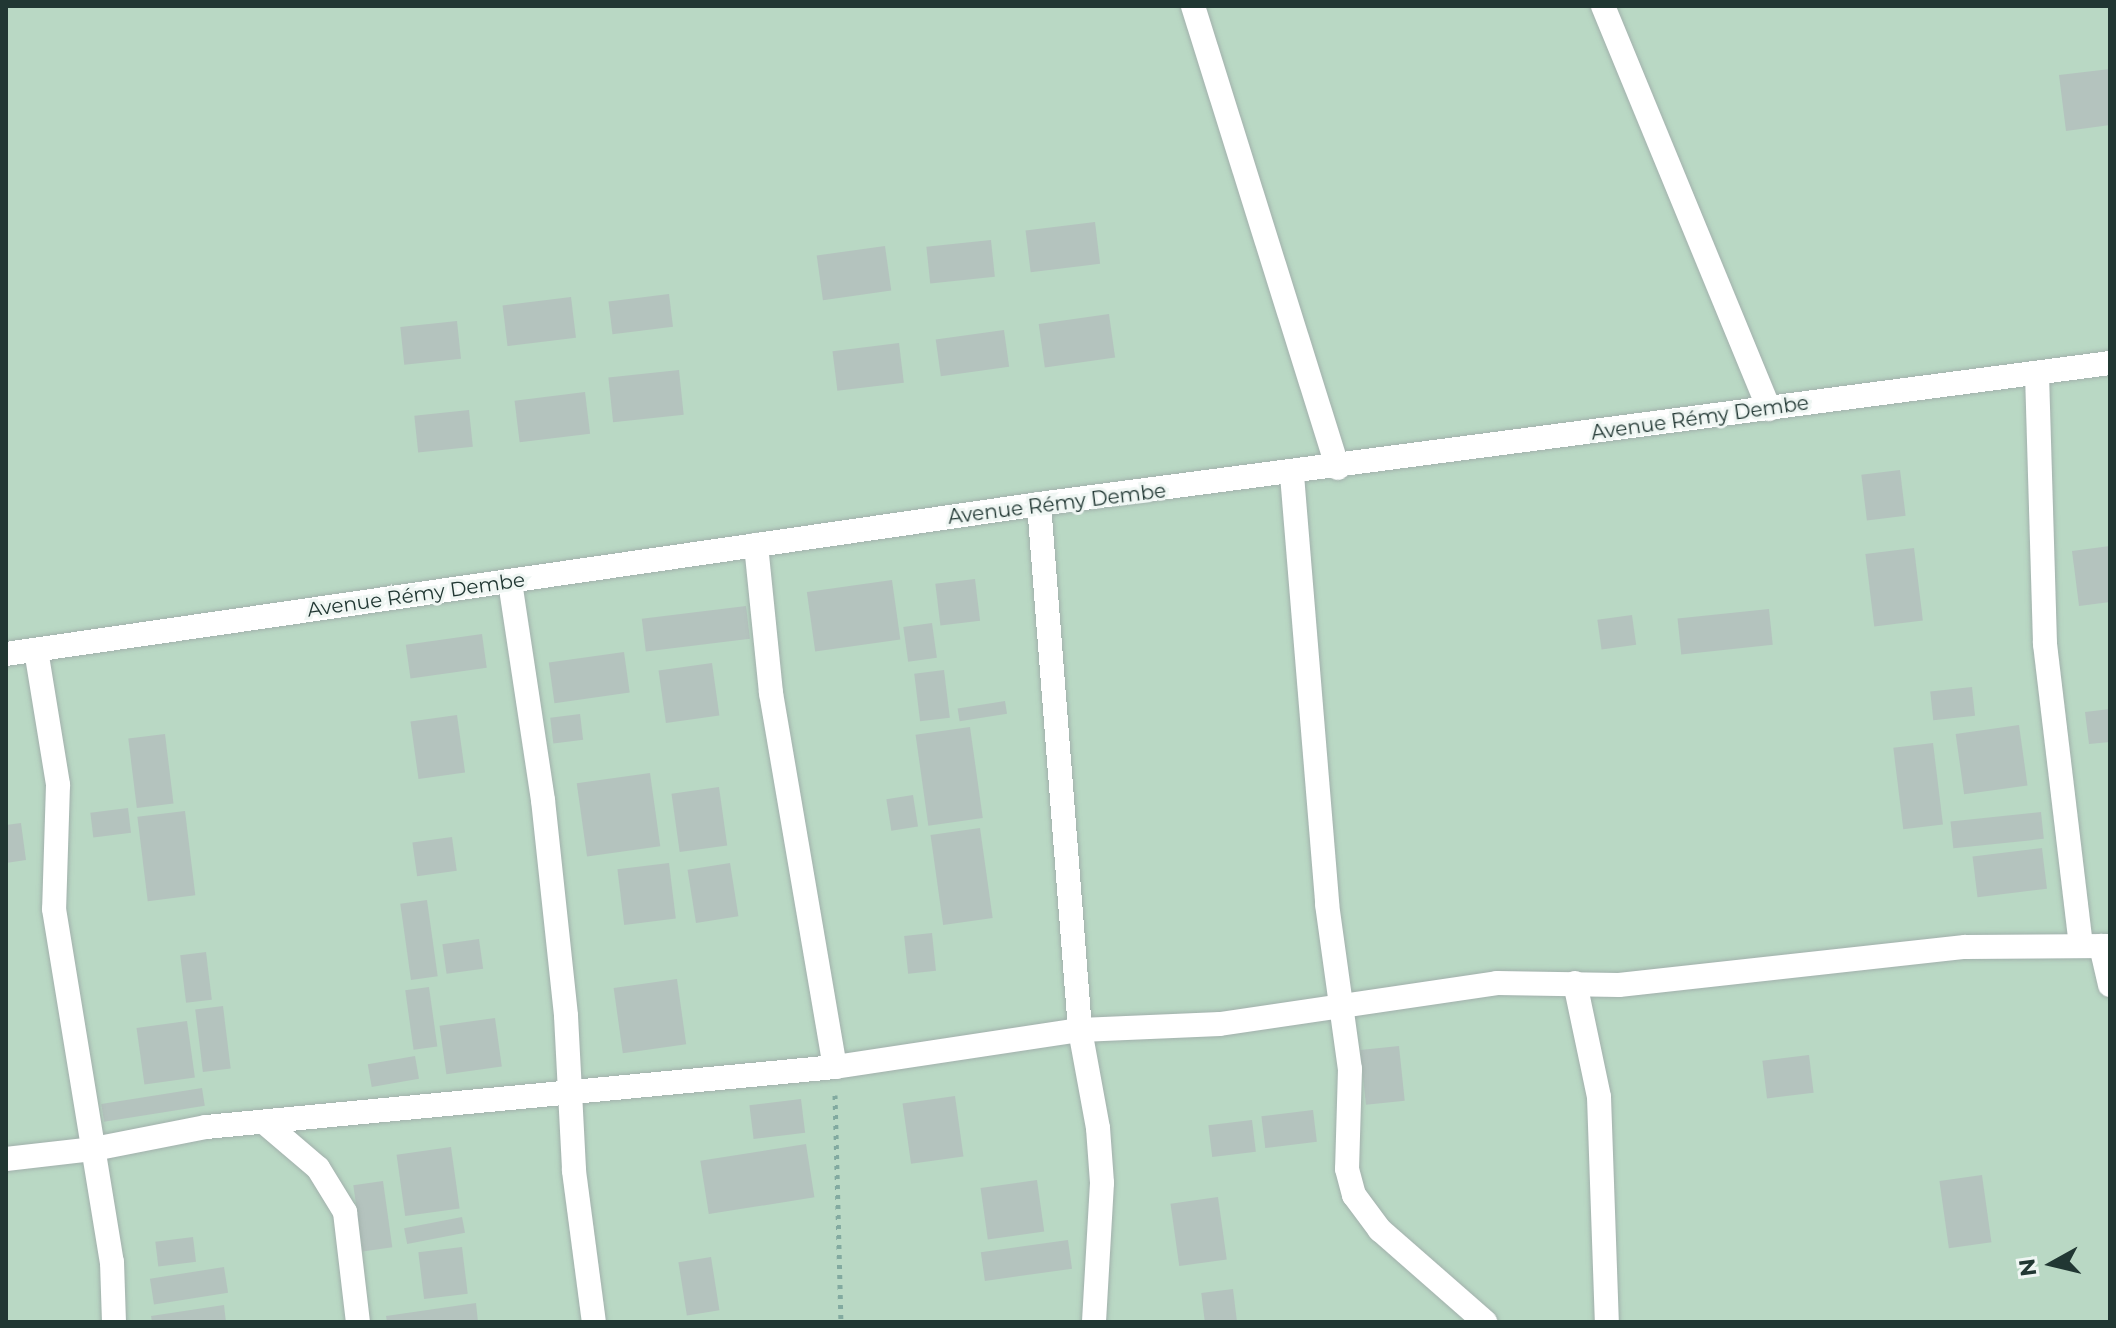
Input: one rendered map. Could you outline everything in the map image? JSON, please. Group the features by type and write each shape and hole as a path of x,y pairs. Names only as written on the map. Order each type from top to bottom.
{"street":[{"path":"1193,6 1338,468"},
{"path":"1603,6 1769,409"},
{"name":"Avenue Rémy Dembe","path":"6,654 1039,504 1292,475 2110,363"},
{"path":"2037,374 2045,644 2097,945 2110,985"},
{"path":"1292,475 1327,904 1350,1069 1347,1169 1354,1195 1380,1230 1485,1322"},
{"path":"1039,504 1080,1030 1094,1088 1102,1183 1094,1322"},
{"path":"756,545 771,693 835,1067"},
{"path":"510,582 543,800 571,1090 574,1171 594,1322"},
{"path":"36,650 58,785 54,909 112,1262 114,1322"},
{"path":"6,1159 94,1149 157,1134 264,1122 571,1090 835,1067 1080,1030 1220,1024 1497,983 1619,985 1965,947 2097,945"},
{"path":"1575,983 1599,1097 1607,1322"},
{"path":"264,1122 294,1143 336,1193 350,1237 358,1322"}],"path":[{"path":"835,1067 841,1322"}],"green space":[{"path":"6,6 2110,6 2110,1322 6,1322"}],"building":[{"path":"2110,69 2110,125 2066,131 2059,75"},
{"path":"1095,222 1100,264 1031,272 1026,231"},
{"path":"991,240 995,277 930,284 926,247"},
{"path":"885,246 891,291 823,300 817,256"},
{"path":"669,294 673,327 612,334 608,301"},
{"path":"571,297 576,338 508,346 503,305"},
{"path":"1109,314 1115,358 1045,367 1039,324"},
{"path":"457,321 461,359 404,365 400,327"},
{"path":"1004,330 1009,367 941,376 936,340"},
{"path":"899,343 904,383 837,391 832,351"},
{"path":"679,370 684,415 613,422 608,377"},
{"path":"585,392 590,434 520,442 515,401"},
{"path":"469,410 473,447 418,453 414,416"},
{"path":"1900,470 1906,516 1867,520 1861,475"},
{"path":"2110,546 2110,602 2079,606 2072,551"},
{"path":"1914,548 1923,620 1874,626 1865,554"},
{"path":"975,579 980,621 940,626 935,584"},
{"path":"892,580 900,639 815,651 807,592"},
{"path":"746,606 750,639 646,652 642,619"},
{"path":"1769,609 1773,645 1681,654 1678,619"},
{"path":"1632,615 1636,645 1602,650 1597,620"},
{"path":"932,623 937,658 908,662 903,627"},
{"path":"482,634 487,668 410,678 406,645"},
{"path":"624,652 630,693 554,703 549,663"},
{"path":"712,663 719,715 666,723 659,671"},
{"path":"944,670 950,718 920,721 914,674"},
{"path":"1972,687 1975,716 1933,720 1930,691"},
{"path":"1005,701 1007,714 960,721 958,709"},
{"path":"2110,709 2110,742 2089,744 2085,712"},
{"path":"580,714 583,740 553,743 550,718"},
{"path":"457,715 465,772 419,779 410,722"},
{"path":"2019,725 2027,785 1964,794 1956,734"},
{"path":"970,727 983,818 928,826 916,735"},
{"path":"165,734 174,803 137,808 128,739"},
{"path":"1933,743 1943,824 1903,829 1893,748"},
{"path":"650,773 660,846 587,857 577,783"},
{"path":"719,787 727,845 680,852 671,794"},
{"path":"913,795 918,827 891,831 886,799"},
{"path":"128,808 131,833 93,837 90,813"},
{"path":"185,811 195,895 148,901 137,817"},
{"path":"2041,812 2044,839 1953,848 1950,822"},
{"path":"21,823 26,860 6,863 6,825"},
{"path":"980,828 993,918 943,925 930,835"},
{"path":"452,837 457,871 417,876 412,843"},
{"path":"2042,848 2047,889 1978,897 1973,857"},
{"path":"669,863 676,919 624,925 617,869"},
{"path":"730,863 738,916 696,923 688,870"},
{"path":"427,900 438,976 411,980 400,904"},
{"path":"932,933 936,971 908,974 904,936"},
{"path":"479,939 483,969 447,974 442,944"},
{"path":"206,952 212,1000 186,1003 180,955"},
{"path":"677,979 686,1044 623,1053 614,988"},
{"path":"429,987 437,1046 414,1050 405,990"},
{"path":"223,1006 231,1069 203,1072 195,1009"},
{"path":"495,1018 502,1067 446,1074 440,1026"},
{"path":"187,1021 195,1077 144,1085 136,1028"},
{"path":"1399,1046 1405,1101 1366,1105 1360,1050"},
{"path":"1809,1055 1814,1093 1767,1098 1762,1061"},
{"path":"415,1056 419,1079 372,1087 368,1064"},
{"path":"202,1088 205,1106 104,1122 101,1104"},
{"path":"955,1096 963,1156 911,1164 903,1103"},
{"path":"801,1099 805,1133 754,1139 749,1105"},
{"path":"1313,1110 1317,1142 1265,1148 1261,1116"},
{"path":"1252,1120 1256,1152 1212,1157 1208,1125"},
{"path":"806,1144 814,1197 709,1214 700,1161"},
{"path":"451,1147 460,1208 405,1216 397,1155"},
{"path":"1982,1175 1991,1242 1949,1248 1939,1181"},
{"path":"1037,1180 1044,1231 988,1239 981,1188"},
{"path":"383,1181 392,1247 363,1252 353,1185"},
{"path":"1218,1197 1227,1259 1179,1266 1170,1204"},
{"path":"462,1217 465,1233 407,1244 404,1228"},
{"path":"193,1237 196,1262 158,1266 155,1242"},
{"path":"1068,1240 1072,1269 985,1281 981,1252"},
{"path":"462,1247 468,1294 424,1299 418,1252"},
{"path":"711,1257 719,1310 687,1315 678,1262"},
{"path":"224,1267 228,1293 154,1304 150,1279"},
{"path":"1233,1289 1237,1322 1205,1322 1201,1293"},
{"path":"476,1303 478,1322 387,1322 386,1316"},
{"path":"224,1305 226,1322 152,1322 151,1316"}]}
